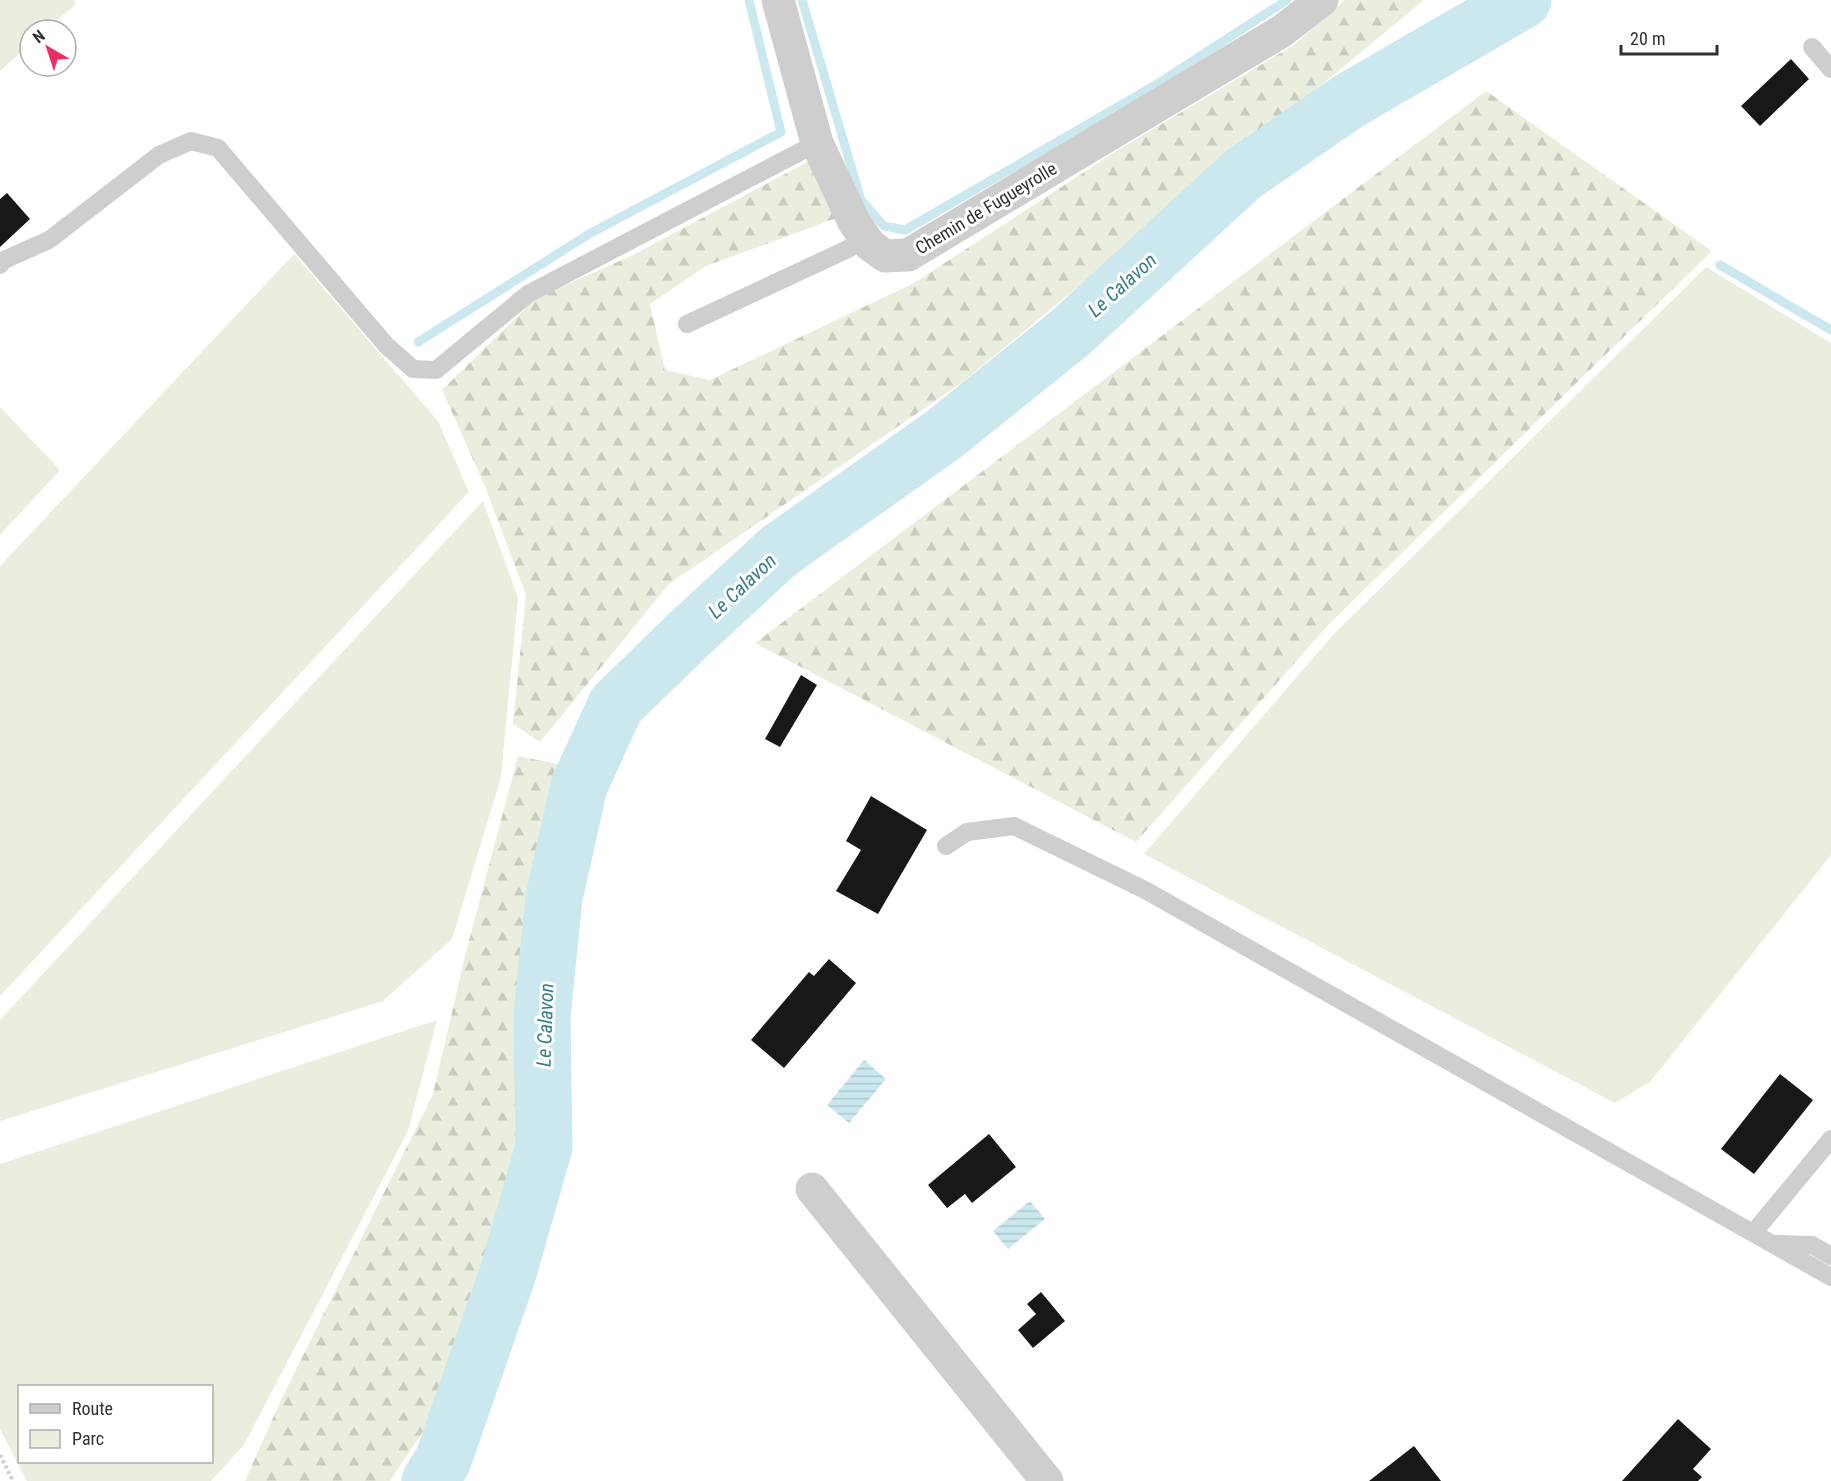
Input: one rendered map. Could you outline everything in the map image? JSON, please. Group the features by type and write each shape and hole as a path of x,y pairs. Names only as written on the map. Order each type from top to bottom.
{"street":[{"name":"Chemin de Fugueyrolle","path":"778,0 817,143 854,222 870,244 885,256 908,255 1282,31 1322,0"},
{"path":"812,1190 1047,1481"}],"lane":[{"path":"1812,47 1831,69"},
{"path":"0,265 4,260 49,240 159,155 191,141 218,148 386,345 413,369 436,370 528,294 817,143"},
{"path":"687,324 850,248 863,234"},
{"path":"946,846 967,832 1014,826 1145,890 1831,1277"},
{"path":"1754,1232 1831,1139"},
{"path":"1774,1244 1812,1245 1831,1256"}],"path":[{"path":"0,1455 13,1481"}],"green space":[{"path":"0,0 73,0 76,4 60,18 18,18 18,55 0,71"},
{"path":"1345,0 1424,0 964,381 669,584 540,742 513,724 526,595 484,484 442,390 536,298 631,256 811,160 837,218 706,266 650,304 665,370 710,380 914,283 1118,150 1294,45"},
{"path":"1486,91 1712,251 1330,623 1136,842 755,643"},
{"path":"294,254 438,421 469,492 0,996 0,566"},
{"path":"1706,267 1831,343 1831,855 1650,1082 1615,1103 1144,854 1332,636"},
{"path":"0,407 60,470 0,535"},
{"path":"483,501 518,598 501,777 452,939 383,1001 0,1121 0,1020"},
{"path":"518,756 558,764 530,970 523,1076 522,1183 432,1418 390,1481 245,1481 280,1402 433,1094 466,952"},
{"path":"437,1020 408,1131 244,1445 211,1481 27,1481 0,1429 0,1164"}],"water":[{"path":"864,1060 886,1079 849,1123 827,1105"},
{"path":"1030,1201 1045,1219 1008,1249 993,1231"}],"building":[{"path":"1791,59 1809,79 1760,126 1741,106"},
{"path":"7,193 30,219 0,247 0,199"},
{"path":"801,675 817,685 780,747 765,739"},
{"path":"871,796 927,830 878,914 836,891 861,850 846,841"},
{"path":"829,959 856,983 784,1068 751,1040 809,972 814,976"},
{"path":"1780,1074 1813,1100 1754,1174 1721,1149"},
{"path":"989,1134 1016,1167 972,1203 965,1194 947,1208 928,1185"},
{"path":"1041,1292 1065,1321 1033,1348 1018,1330 1036,1314 1027,1304"},
{"path":"1678,1419 1711,1449 1693,1469 1702,1477 1698,1481 1622,1481"},
{"path":"1414,1446 1441,1481 1369,1481"}],"waterway":[{"path":"418,342 589,234 781,132 749,0"},
{"path":"802,0 861,200 884,226 905,230 1154,86 1287,0"},
{"name":"Le Calavon","path":"430,1481 443,1460 508,1273 544,1147 542,1016 554,898 579,786 616,705 779,551 943,435 1071,332 1243,174 1349,101 1523,0"},
{"path":"1720,265 1831,330"}]}
